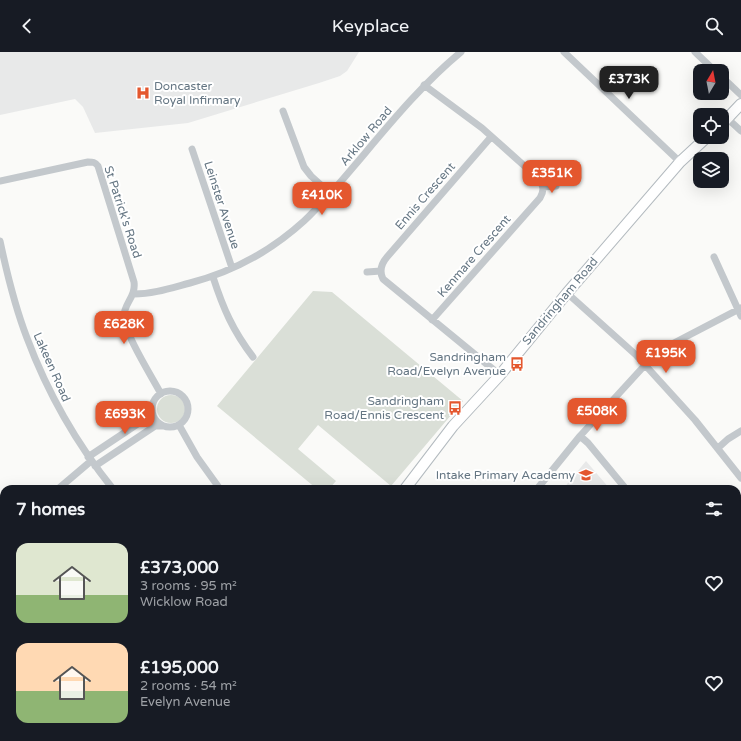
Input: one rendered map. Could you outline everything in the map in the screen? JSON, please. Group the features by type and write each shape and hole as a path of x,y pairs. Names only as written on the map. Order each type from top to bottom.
{"street":[{"name":"Arklow Road","path":"134,294 158,292 213,277 250,260 269,248 303,222 331,194 424,85 461,52"},
{"path":"564,52 680,162"},
{"path":"695,52 708,64"},
{"path":"729,84 741,95"},
{"path":"424,85 491,137 538,178 543,187 556,186"},
{"path":"729,117 741,104"},
{"path":"283,111 304,167 311,176 331,194"},
{"path":"729,124 741,131"},
{"name":"Ennis Crescent","path":"381,271 382,262 491,137"},
{"name":"Sandringham Road","path":"408,485 452,426 500,375 566,293 680,162 699,144"},
{"name":"Leinster Avenue","path":"192,148 232,268"},
{"name":"St Patrick's Road","path":"0,181 88,162 93,162 96,164 98,166 134,282 134,294"},
{"name":"Kenmare Crescent","path":"432,320 540,198 543,193 543,187"},
{"name":"Lakeen Road","path":"0,241 20,318 37,364 62,415 91,461 110,485"},
{"path":"714,257 739,308 741,316"},
{"path":"367,272 381,271 384,279 500,375"},
{"path":"213,277 222,304 239,339 253,357"},
{"path":"566,293 636,355 696,420 741,478"},
{"path":"134,294 125,308 125,324 133,343 161,394"},
{"path":"540,485 580,436 645,365 672,344 739,308"},
{"path":"63,485 91,461 148,417 152,411 154,400 161,394 170,391 176,392 185,398 189,411 187,417 179,425 170,428 155,426 91,461"},
{"path":"152,411 154,418 163,426"},
{"path":"179,425 197,457 217,485"},
{"path":"718,448 728,439 741,432"},
{"path":"580,436 588,443 623,485"}],"shaded area":[{"name":"Doncaster Royal Infirmary","path":"0,52 359,52 347,71 340,76 319,83 188,123 95,133 83,107 75,99 0,115"},
{"path":"313,291 332,292 463,401 392,485 390,485 318,425 298,449 336,481 332,485 312,485 217,406"},
{"path":"171,395 181,399 185,409 181,419 171,423 161,419 157,409 161,399"},
{"name":"Intake Primary Academy","path":"586,461 607,485 566,485"}],"place":[{"name":"Doncaster Royal Infirmary","path":"143,93"},
{"name":"Sandringham Road/Evelyn Avenue","path":"517,364"},
{"name":"Sandringham Road/Ennis Crescent","path":"455,408"},
{"name":"Intake Primary Academy","path":"586,475"}]}
